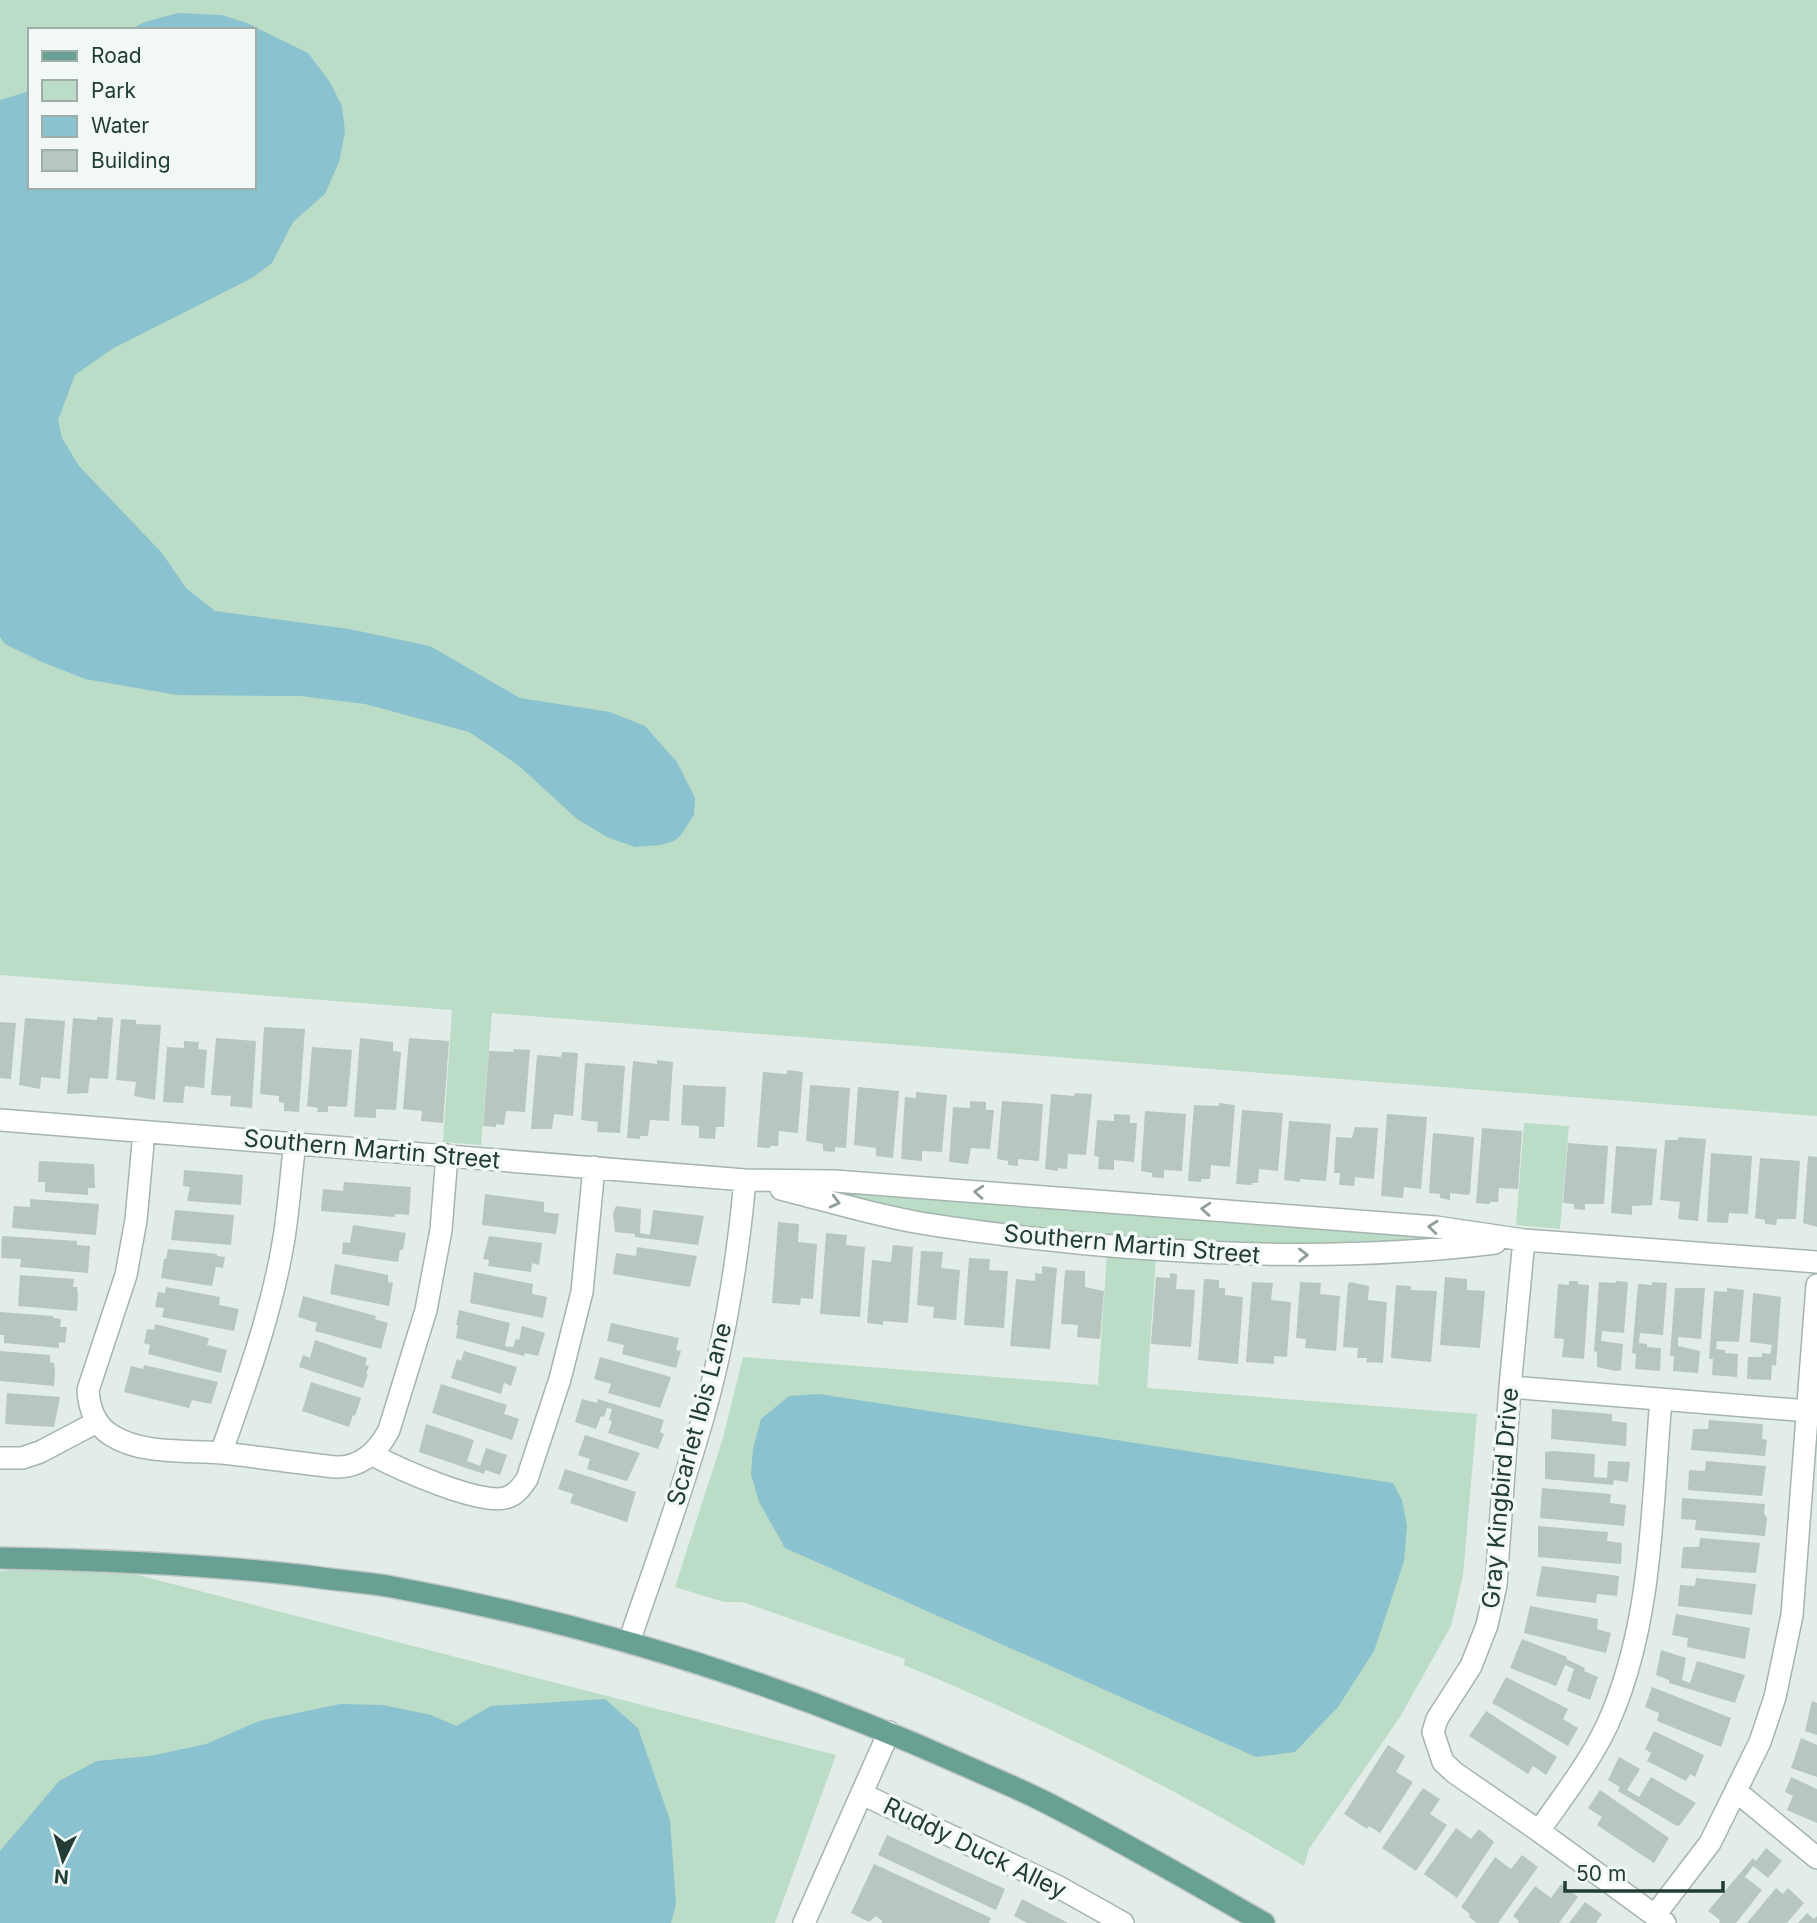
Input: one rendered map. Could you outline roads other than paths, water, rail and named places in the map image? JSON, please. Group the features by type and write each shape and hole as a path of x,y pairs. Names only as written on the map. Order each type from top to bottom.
{"main road":[{"path":"0,1558 109,1560 240,1568 385,1586 514,1613 629,1642 775,1688 889,1732 1039,1799 1167,1867 1264,1923"}],"street":[{"name":"Southern Martin Street","path":"0,1120 745,1180 835,1181 1436,1227 1524,1240 1817,1262"},
{"path":"144,1132 136,1220 125,1275 88,1390 89,1404 97,1422 110,1435 141,1447 221,1453 346,1468 371,1454 380,1446 389,1430 426,1310 441,1230 446,1155"},
{"path":"221,1453 247,1380 272,1292 284,1238 295,1142"},
{"path":"371,1454 400,1470 480,1497 496,1500 508,1498 519,1490 527,1479 560,1379 582,1292 594,1167"},
{"name":"Southern Martin Street","path":"745,1180 914,1222 1043,1240 1153,1250 1276,1255 1347,1254 1436,1251 1524,1240"},
{"name":"Scarlet Ibis Lane","path":"629,1642 697,1438 718,1359 737,1257 745,1180"},
{"name":"Gray Kingbird Drive","path":"1524,1240 1496,1585 1487,1625 1471,1666 1437,1719 1433,1732 1443,1762 1660,1919"},
{"path":"1660,1919 1710,1843 1737,1792 1760,1742 1775,1697 1807,1548 1808,1411 1817,1285"},
{"path":"1510,1387 1808,1411"},
{"path":"1539,1831 1587,1761 1612,1715 1639,1629 1661,1399"},
{"path":"0,1458 22,1458 40,1452 97,1422"},
{"path":"804,1923 889,1732"},
{"path":"1737,1792 1817,1858"},
{"name":"Ruddy Duck Alley","path":"862,1794 1057,1886 1123,1923"}],"water":[{"path":"178,13 222,15 247,23 308,53 330,82 342,106 345,132 339,162 325,194 293,222 272,263 252,278 112,349 75,375 58,420 62,438 79,466 162,553 186,588 215,611 349,629 430,646 520,698 610,712 645,726 677,762 695,798 694,815 674,841 635,847 607,837 577,819 518,765 469,732 365,704 300,696 177,695 85,679 5,644 0,637 0,100 28,92 28,189 256,189 256,28 132,28"},
{"path":"819,1394 1393,1483 1402,1500 1407,1526 1404,1561 1374,1651 1338,1707 1295,1752 1256,1757 785,1548 759,1502 751,1474 753,1449 761,1419 789,1396"},
{"path":"605,1699 638,1728 670,1820 676,1904 671,1923 0,1923 0,1851 59,1781 97,1761 150,1756 206,1744 259,1721 340,1704 383,1705 431,1715 456,1726 491,1706"}]}
